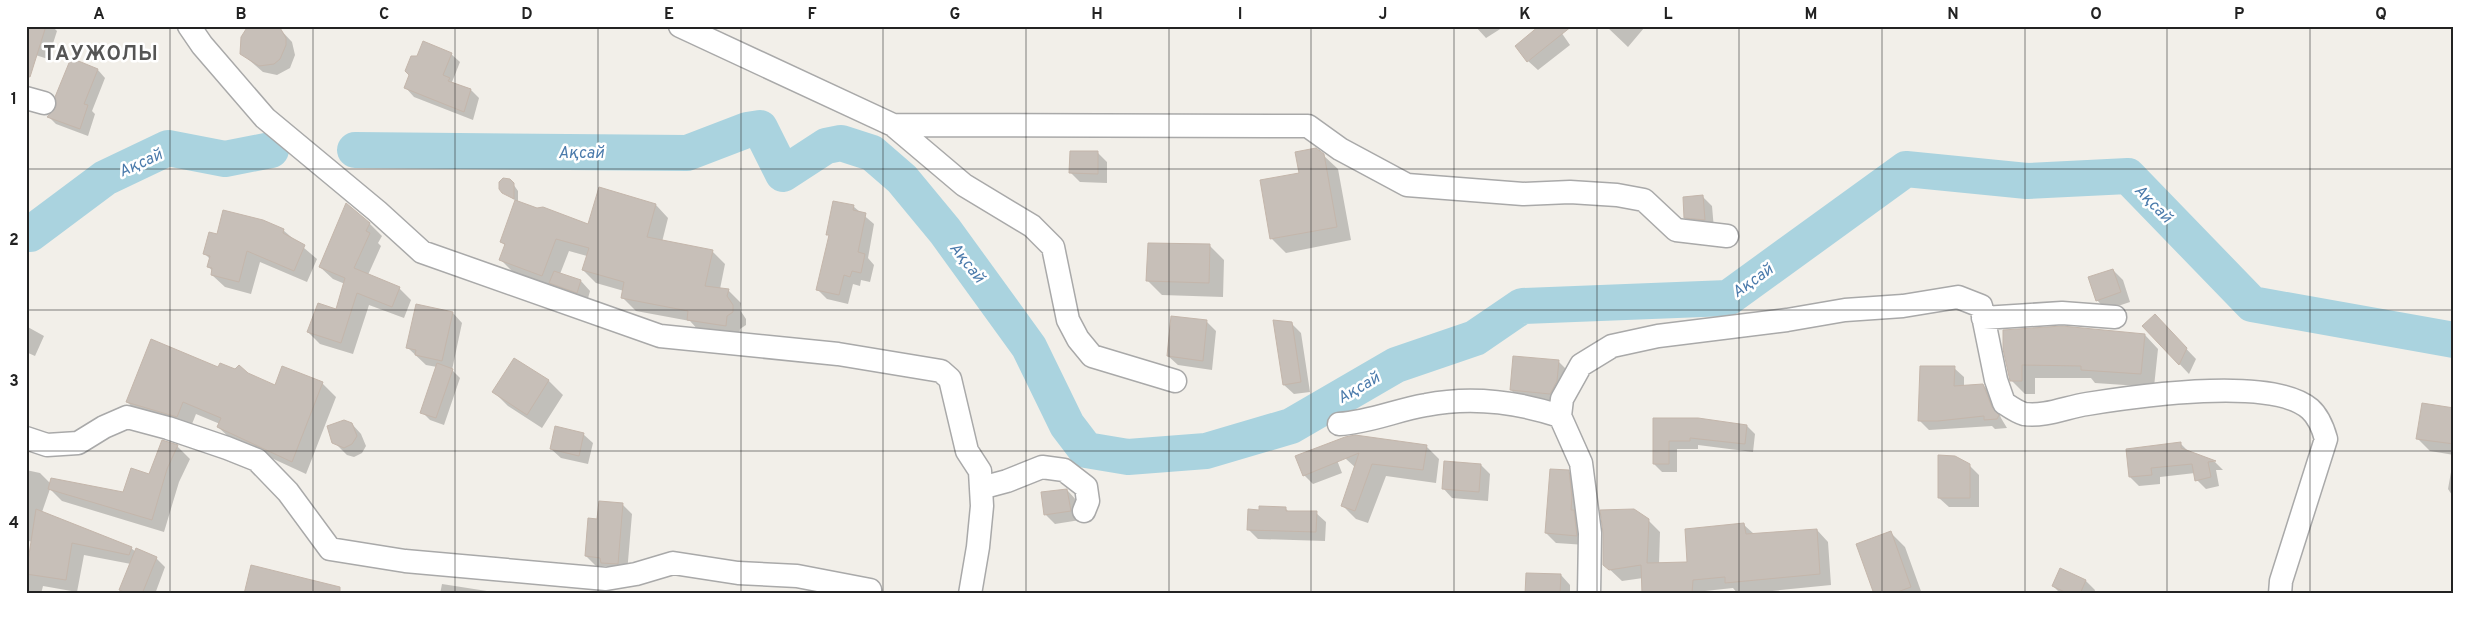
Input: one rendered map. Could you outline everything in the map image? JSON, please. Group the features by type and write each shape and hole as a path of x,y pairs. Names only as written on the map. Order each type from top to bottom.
{"street":[{"path":"189,26 202,45 265,118 377,211 422,252 660,336 838,354 940,371 950,379 967,451 980,471 978,547 970,594"},
{"path":"680,26 893,125 964,185 1032,226 1053,248 1068,320 1078,339 1092,356 1175,380"},
{"path":"893,125 1308,126 1340,149 1407,185 1523,194 1570,192 1616,195 1644,200 1676,230 1726,236"},
{"path":"1589,594 1590,533 1581,463 1560,416 1562,399 1580,364 1612,346 1658,336 1787,320 1845,310 1903,306 1958,297 1981,306 1996,380 2004,403 2023,414 2046,413 2086,404 2181,392 2264,392 2291,398 2310,409 2321,424 2326,439 2281,581 2280,594"},
{"path":"1983,318 2062,313 2115,317"},
{"path":"1339,424 1364,422 1426,405 1462,401 1506,402 1536,408 1560,416"},
{"path":"26,438 47,445 78,443 104,427 127,417 168,428 227,448 257,460 288,492 330,549 405,560 606,579 636,574 673,563 738,573 797,576 870,590"},
{"path":"981,488 1007,482 1042,466 1064,470 1086,487 1088,501 1084,511"}],"building":[{"path":"26,26 46,26 30,77 26,76"},
{"path":"248,26 279,26 286,38 286,45 280,59 274,64 259,66 240,54 241,37"},
{"path":"1539,26 1572,26 1527,62 1515,46"},
{"path":"423,41 452,53 443,75 450,78 448,81 471,89 464,112 404,88 409,75 405,71 411,56 417,56"},
{"path":"71,58 98,69 84,104 88,105 80,129 47,117 56,107 55,97"},
{"path":"1316,148 1324,154 1337,227 1270,239 1260,180 1299,173 1295,152"},
{"path":"1070,151 1098,151 1098,174 1069,173"},
{"path":"503,178 510,179 514,183 514,199 502,193 499,189 499,182"},
{"path":"599,187 656,204 647,237 713,250 705,286 729,289 727,296 733,305 733,312 727,316 726,326 687,320 688,311 621,298 624,282 582,270 589,248 556,239 542,276 499,260 505,244 500,242 515,200 537,208 543,207 588,224"},
{"path":"1703,195 1705,220 1684,218 1683,197"},
{"path":"833,201 854,205 853,210 866,213 858,252 865,254 861,273 852,271 850,277 844,275 839,295 816,290 829,235 826,235"},
{"path":"346,203 370,223 366,231 370,233 354,268 400,287 392,307 357,293 341,343 307,332 318,303 336,309 345,278 319,267"},
{"path":"223,210 263,220 284,229 283,233 305,245 294,271 247,251 239,282 211,275 212,268 207,267 210,256 203,254 209,232 217,234"},
{"path":"1148,243 1210,244 1209,283 1146,281"},
{"path":"2113,269 2121,292 2096,301 2088,277"},
{"path":"554,271 581,280 577,293 549,283"},
{"path":"416,304 453,312 442,361 415,355 416,350 406,348"},
{"path":"2155,314 2187,348 2179,365 2142,326"},
{"path":"1171,316 1207,320 1203,361 1167,356"},
{"path":"1273,320 1292,322 1301,382 1283,385"},
{"path":"2062,326 2145,334 2141,374 2081,370 2081,366 2022,365 2022,381 2010,381 2003,349 2003,330"},
{"path":"151,339 218,367 220,363 235,369 239,365 248,373 275,385 282,366 323,382 292,462 217,427 221,418 183,402 177,417 126,402"},
{"path":"1513,356 1559,360 1557,381 1550,394 1510,390"},
{"path":"514,358 549,380 527,415 492,392"},
{"path":"437,363 453,369 436,418 420,413"},
{"path":"1920,366 1955,366 1954,386 1983,384 1992,407 1999,415 1997,419 1984,420 1984,416 1938,421 1918,421"},
{"path":"2422,403 2454,408 2454,444 2416,439"},
{"path":"1653,418 1698,418 1747,425 1745,444 1690,438 1690,441 1669,441 1669,464 1653,464"},
{"path":"344,420 352,423 357,436 352,444 344,448 332,443 327,426"},
{"path":"555,426 584,433 579,456 550,449"},
{"path":"1355,435 1427,445 1423,470 1372,464 1355,511 1341,506 1359,453 1303,476 1295,456"},
{"path":"162,440 178,445 167,469 152,520 48,489 51,478 123,492 131,468 149,474"},
{"path":"2181,442 2181,448 2216,461 2208,462 2211,477 2195,481 2192,464 2151,468 2152,475 2129,477 2126,449"},
{"path":"1938,455 1955,456 1970,464 1970,498 1938,498"},
{"path":"1444,461 1481,464 1479,492 1442,489"},
{"path":"1550,469 1569,470 1572,497 1571,510 1574,510 1577,536 1545,533"},
{"path":"1067,489 1071,511 1044,515 1041,492"},
{"path":"599,501 623,503 618,564 601,563 600,558 585,556 588,518 597,519"},
{"path":"1259,506 1286,507 1286,511 1317,511 1316,532 1247,530 1248,509 1259,510"},
{"path":"36,509 132,547 129,555 72,543 66,580 26,574"},
{"path":"1634,509 1649,519 1647,563 1687,562 1685,529 1744,523 1746,534 1817,529 1820,574 1725,583 1725,577 1693,580 1692,594 1642,594 1641,565 1609,570 1603,565 1603,533 1600,510"},
{"path":"1891,531 1911,587 1892,594 1874,594 1856,544"},
{"path":"136,548 157,557 142,594 129,594 119,590"},
{"path":"251,565 340,587 340,594 244,594"},
{"path":"2060,568 2086,580 2080,594 2069,594 2052,586"},
{"path":"1526,573 1561,574 1560,594 1525,594"}],"waterway":[{"name":"Ақсай","path":"355,150 687,153 747,130 760,128 783,174 826,146 841,143 872,153 902,179 945,231 1029,347 1067,425 1086,450 1128,457 1206,451 1291,426 1396,365 1475,338 1522,306 1728,298 1906,169 2027,181 2128,176 2252,304 2454,340"},
{"name":"Ақсай","path":"26,234 30,234 105,178 168,148 225,159 271,150"}],"district":[{"name":"ТАУЖОЛЫ","path":"101,53"}]}
